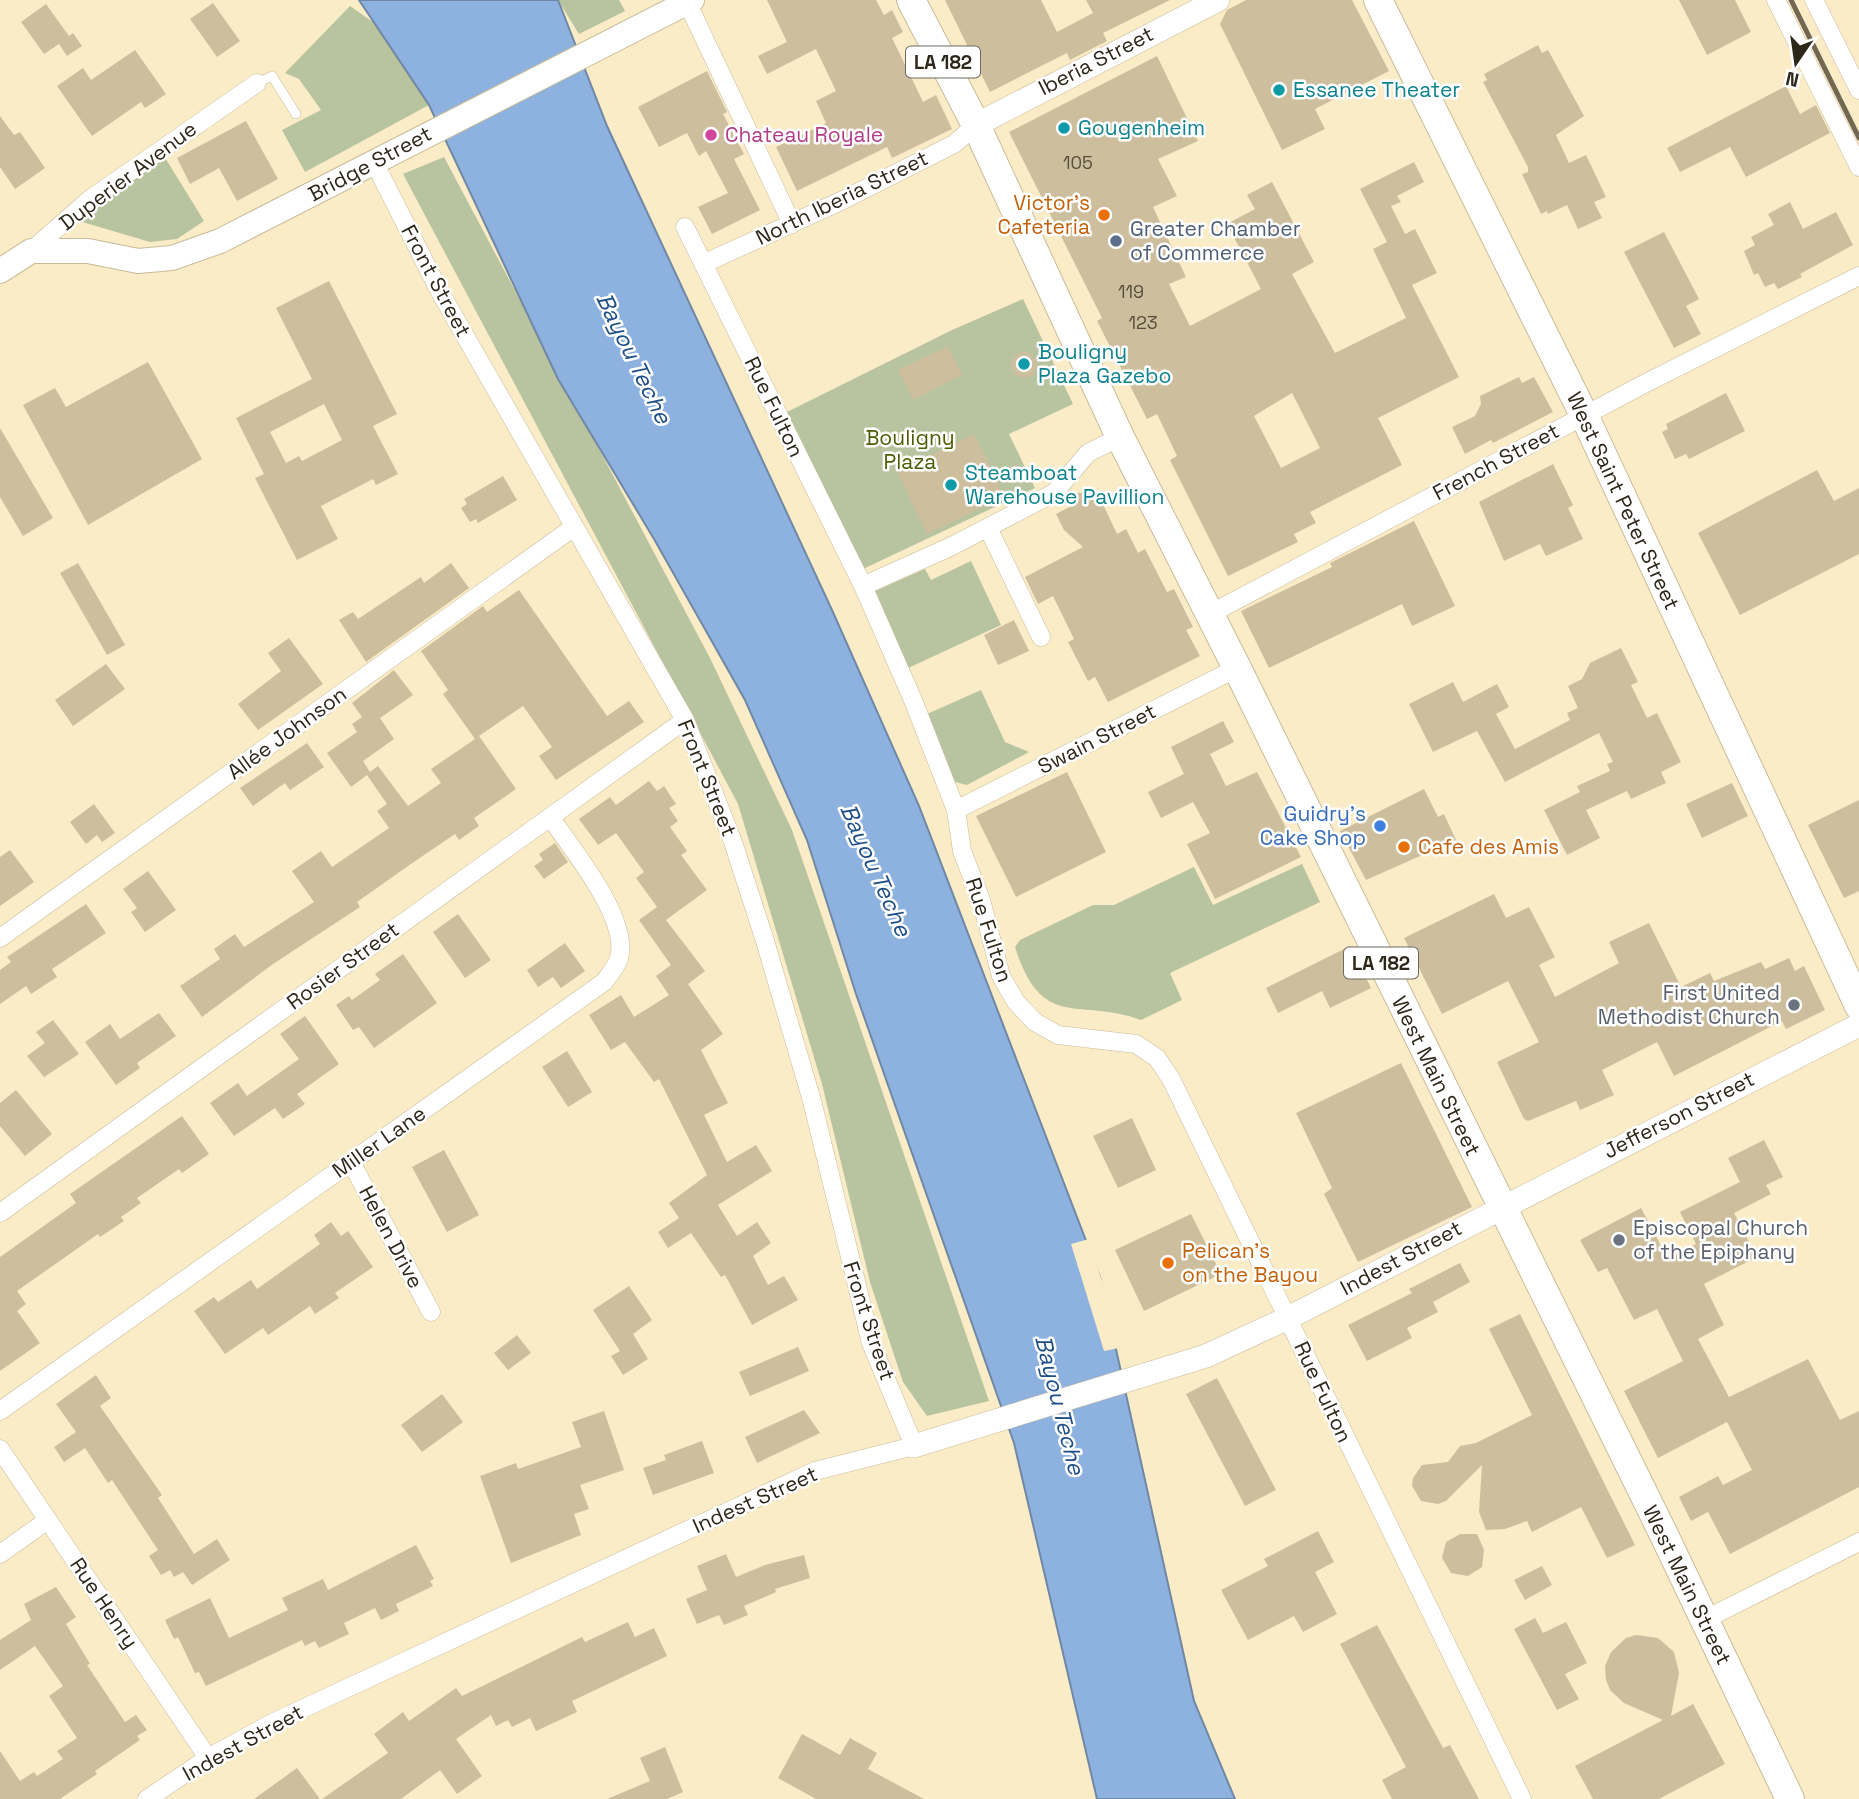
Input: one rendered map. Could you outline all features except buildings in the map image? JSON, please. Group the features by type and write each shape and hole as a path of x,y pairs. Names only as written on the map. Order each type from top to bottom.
{"main road":[{"name":"LA 182","path":"911,0 976,125"},
{"name":"West Saint Peter Street","path":"1378,0 1584,415 1859,1006"},
{"name":"Bridge Street","path":"31,251 88,251 138,261 172,258 220,241 688,1"},
{"name":"West Main Street","path":"976,125 1120,437 1237,668 1790,1799"},
{"name":"Duperier Avenue","path":"0,271 31,251"}],"street":[{"name":"Iberia Street","path":"976,125 1218,0"},
{"path":"1776,0 1859,167"},
{"path":"688,1 792,224"},
{"path":"1787,20 1816,1 1859,90"},
{"name":"Duperier Avenue","path":"31,251 98,194 257,82"},
{"name":"North Iberia Street","path":"703,264 792,224 954,144 976,125"},
{"name":"Front Street","path":"374,162 440,292 685,720 733,842 765,941 812,1101 871,1343 914,1446"},
{"name":"Rue Fulton","path":"685,227 863,586 913,701 956,810 962,851 981,900 1001,976 1016,1002 1035,1022 1058,1035 1136,1044 1157,1058 1171,1079 1522,1799"},
{"name":"French Street","path":"1210,614 1584,415 1859,276"},
{"path":"863,586 1054,494 1088,453 1120,437"},
{"name":"Allée Johnson","path":"0,938 574,527"},
{"path":"988,528 1041,636"},
{"name":"Swain Street","path":"956,810 1237,668"},
{"name":"Rosier Street","path":"0,1213 685,720"},
{"name":"Miller Lane","path":"0,1411 604,982 619,959 620,933 610,908 550,817"},
{"name":"Jefferson Street","path":"1500,1206 1859,1024"},
{"name":"Helen Drive","path":"351,1162 431,1312"},
{"name":"Indest Street","path":"148,1799 208,1758 285,1717 815,1471 958,1434 1206,1356 1288,1318 1500,1206"},
{"name":"Rue Henry","path":"0,1449 208,1758"},
{"path":"0,1554 48,1520"},
{"path":"1704,1620 1859,1542"}],"lane":[{"path":"257,82 272,76 296,114"}],"green space":[{"path":"558,0 619,0 625,11 579,34"},
{"path":"350,6 380,27 429,105 305,172 282,130 321,110 299,79 285,73"},
{"path":"164,156 204,221 177,239 150,242 79,221"},
{"path":"444,157 710,658 792,830 989,1401 927,1416 903,1382 870,1282 822,1084 738,804 403,174"},
{"name":"Bouligny Plaza","path":"1023,299 1073,404 1009,434 1035,488 863,569 787,412 952,330"},
{"path":"971,561 1001,625 906,669 871,593 925,569 931,580"},
{"path":"981,690 1005,742 1029,752 967,785 955,782 925,715"},
{"path":"1302,864 1320,902 1170,973 1182,1000 1141,1020 1064,1007 1050,1001 1037,991 1026,974 1015,947 1020,940 1093,905 1114,905 1194,867 1213,905"}],"water":[{"name":"Bayou Teche","path":"359,0 558,0 607,126 832,610 919,806 1100,1277 1194,1701 1235,1799 1097,1799 1014,1443 856,994 807,840 745,700 654,539 558,379 429,105"}],"pier":[{"path":"1089,1239 1119,1348 1104,1351 1071,1244"}],"railway":[{"path":"1791,0 1859,138"}],"place":[{"name":"Essanee Theater","path":"1279,90"},
{"name":"Gougenheim","path":"1064,128"},
{"name":"Chateau Royale","path":"711,135"},
{"name":"Victor's Cafeteria","path":"1104,215"},
{"name":"Greater Chamber of Commerce","path":"1116,241"},
{"name":"Bouligny Plaza Gazebo","path":"1024,364"},
{"name":"Steamboat Warehouse Pavillion","path":"951,485"},
{"name":"Guidry's Cake Shop","path":"1380,826"},
{"name":"Cafe des Amis","path":"1404,847"},
{"name":"First United Methodist Church","path":"1794,1005"},
{"name":"Episcopal Church of the Epiphany","path":"1619,1240"},
{"name":"Pelican's on the Bayou","path":"1168,1263"}]}
